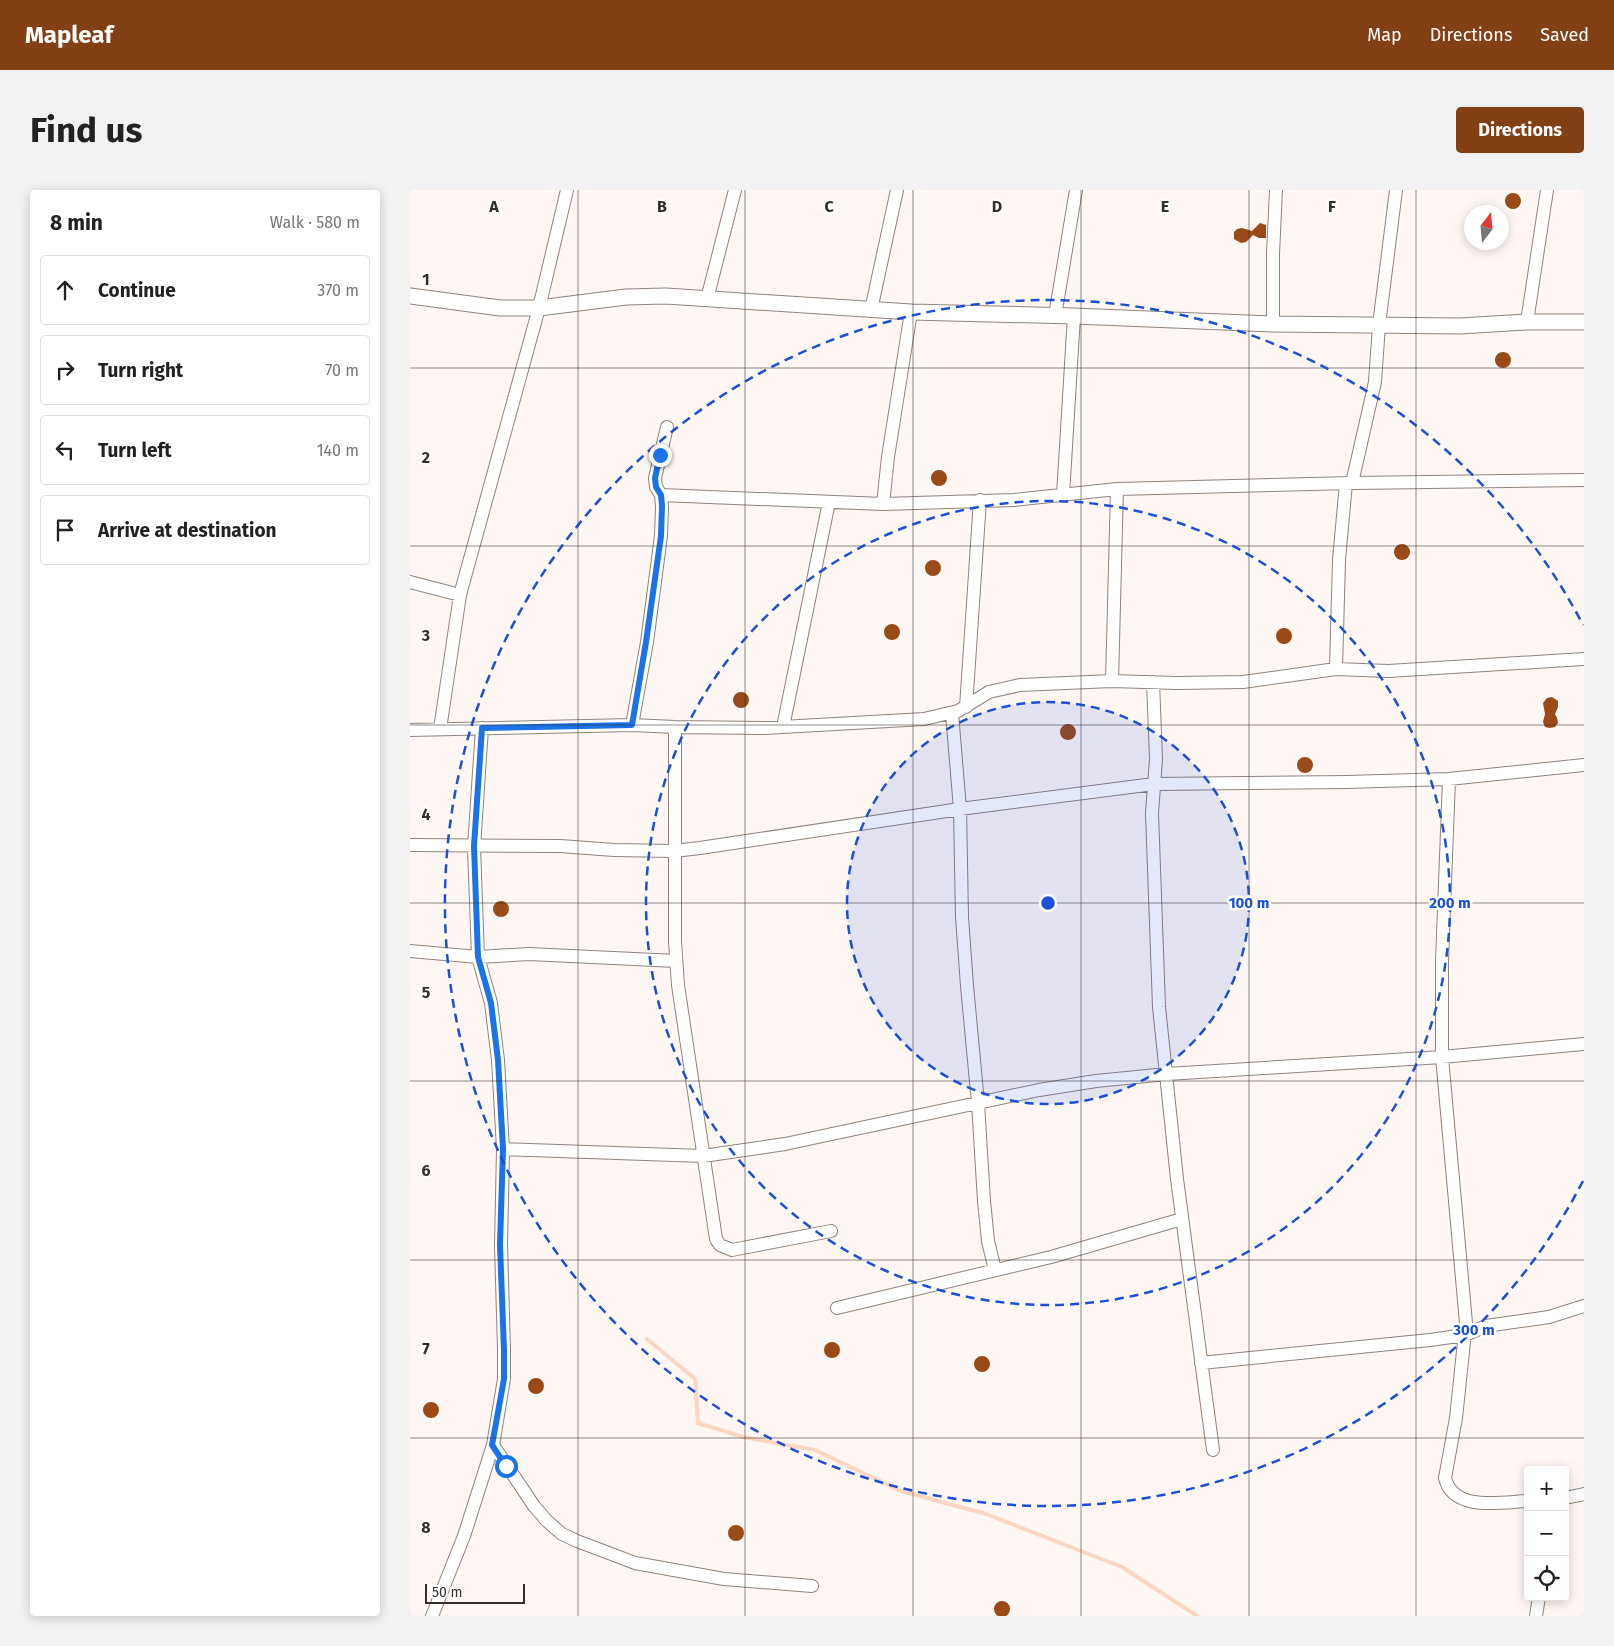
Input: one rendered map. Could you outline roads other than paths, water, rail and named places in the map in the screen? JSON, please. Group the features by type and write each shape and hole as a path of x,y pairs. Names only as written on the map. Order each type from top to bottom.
{"street":[{"path":"440,729 460,594 539,308 567,190"},
{"path":"707,299 736,190"},
{"path":"871,310 896,190"},
{"path":"1055,316 1076,190"},
{"path":"1273,324 1273,254 1276,190"},
{"path":"1336,669 1339,560 1349,483 1375,382 1379,325 1396,190"},
{"path":"1527,322 1547,190"},
{"path":"410,296 500,308 539,308 626,297 666,296 911,312 1273,324 1460,326 1527,322 1584,322"},
{"path":"883,504 888,457 911,312"},
{"path":"1063,495 1074,316"},
{"path":"632,725 655,587 661,536 662,506 661,495 656,487 655,478 667,428"},
{"path":"661,495 883,504 1014,500 1117,489 1349,483 1584,480"},
{"path":"1112,680 1117,489"},
{"path":"966,707 980,500"},
{"path":"783,727 829,502"},
{"path":"410,582 460,594"},
{"path":"410,730 632,725 783,727 924,719 952,713 966,707 989,692 1020,685 1112,680 1243,682 1336,669 1388,670 1584,659"},
{"path":"1153,682 1156,760 1152,813 1159,998 1182,1219 1213,1450"},
{"path":"952,713 960,809 962,917 978,1103 984,1201 988,1241 995,1270"},
{"path":"675,727 674,850 676,961 716,1240 720,1245 732,1250 738,1250 831,1231"},
{"path":"432,1616 464,1536 492,1445 504,1379 500,1245 503,1149 498,1060 491,1003 478,957 474,846 482,728"},
{"path":"410,845 550,846 614,850 674,850 700,848 960,809 1154,784 1449,779 1584,765"},
{"path":"1449,779 1442,961 1442,1057 1464,1298 1465,1335 1456,1418 1445,1478 1447,1486 1455,1496 1466,1500 1479,1503 1524,1501"},
{"path":"410,951 478,957 529,954 676,961"},
{"path":"503,1149 703,1156 813,1139 1039,1090 1096,1081 1167,1074 1442,1057 1584,1044"},
{"path":"836,1308 1051,1257 1182,1219"},
{"path":"1201,1363 1465,1335 1486,1326 1549,1317 1584,1306"},
{"path":"492,1445 534,1506 562,1534 635,1563 724,1579 812,1586"},
{"path":"1569,1497 1584,1494"},
{"path":"1536,1616 1538,1601"}],"waterway":[{"path":"647,1339 695,1379 698,1423 743,1437 815,1450 901,1491 986,1514 1122,1567 1197,1616"}]}
